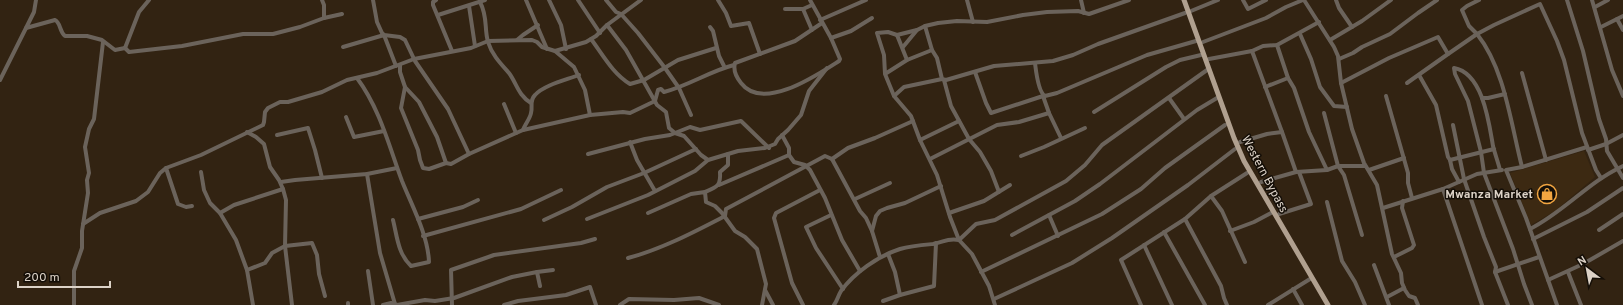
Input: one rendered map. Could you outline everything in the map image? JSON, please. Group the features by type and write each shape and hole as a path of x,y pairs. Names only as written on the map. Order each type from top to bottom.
{"main road":[{"name":"Western Bypass","path":"1184,0 1234,138 1244,161 1328,305"}],"street":[{"path":"0,80 34,12 36,0"},
{"path":"125,48 139,12 149,0"},
{"path":"322,0 324,5 324,18"},
{"path":"373,0 377,22 398,65 405,87 419,102 436,136 446,163"},
{"path":"438,16 485,0"},
{"path":"526,0 547,49"},
{"path":"549,0 561,25 566,49"},
{"path":"578,0 600,33"},
{"path":"606,0 638,33 665,68 679,88 691,115"},
{"path":"83,224 100,213 136,201 148,192 160,173 166,168 201,155 263,124 265,112 272,105 322,92 347,80 414,59 471,48 488,41 532,40 547,49 555,51 566,49 591,39 621,14 641,0"},
{"path":"718,0 726,13 731,26 749,23 760,54"},
{"path":"734,65 734,71 737,78 746,88 758,93 768,94 777,93 802,83 840,60 831,38 810,0"},
{"path":"655,101 658,90 661,89 664,92 679,88 725,67 734,65 737,62 795,41 821,22 866,0"},
{"path":"967,0 973,22"},
{"path":"1081,0 1084,13"},
{"path":"1129,0 1089,14 1078,11 1047,12 987,22 957,21 926,26 897,35 888,32 877,33 884,55 884,74 894,96 909,113 913,121 941,186 959,240 972,254 994,303 1072,263 1112,238 1188,185 1235,149"},
{"path":"1192,11 1218,0"},
{"path":"1243,0 1248,9 1266,0"},
{"path":"1203,42 1266,18 1286,7 1304,0 1330,40 1339,59 1341,83 1352,130 1366,166 1377,185 1386,220 1386,231 1394,257 1401,273 1402,283 1409,296 1415,298 1418,305"},
{"path":"1336,0 1339,8 1352,27"},
{"path":"1330,40 1391,0"},
{"path":"1339,59 1354,53 1362,47 1390,34 1437,0"},
{"path":"1479,0 1462,10 1469,26 1477,34 1492,59 1505,94 1522,167"},
{"path":"1567,0 1583,52 1599,119 1606,139 1607,150 1623,178"},
{"path":"1592,0 1612,70 1623,96"},
{"path":"1594,7 1608,0"},
{"path":"434,1 438,16 452,51"},
{"path":"480,2 485,12 488,41 501,66 509,74 523,99 531,103"},
{"path":"1407,83 1477,34 1541,4 1564,60 1571,93 1588,149 1601,178"},
{"path":"785,9 802,9 812,5"},
{"path":"469,6 475,46"},
{"path":"802,9 812,30"},
{"path":"894,96 904,86 975,72 994,66 1053,61 1185,13"},
{"path":"125,48 129,52 146,51 182,46 243,34 273,34 342,14"},
{"path":"1600,27 1623,16"},
{"path":"831,38 851,31 872,18"},
{"path":"1617,19 1623,30"},
{"path":"26,28 55,20 59,23 62,34 65,36 87,36 103,42 115,50 125,48"},
{"path":"1209,58 1252,51 1263,46 1277,45 1300,34 1319,22"},
{"path":"517,40 523,34 538,25"},
{"path":"607,25 626,50 657,104 666,112 669,128 684,136 708,160"},
{"path":"926,26 932,50 936,58 951,106 969,139 974,143 991,171 999,192"},
{"path":"710,27 713,31 716,48 724,66"},
{"path":"903,48 917,30"},
{"path":"1300,34 1311,59 1320,88 1334,106 1347,107"},
{"path":"342,47 384,35 403,38 414,59 448,109 469,154"},
{"path":"897,35 907,60"},
{"path":"1341,83 1389,58 1438,38 1448,54"},
{"path":"591,39 612,68 623,80 630,84 644,80 678,60 716,48"},
{"path":"975,72 991,113 1057,93 1147,55 1196,41"},
{"path":"74,305 74,271 82,248 82,231 88,193 87,180 90,170 85,154 85,147 89,129 94,119 103,42"},
{"path":"1277,45 1309,132 1326,170"},
{"path":"884,74 907,60 932,50"},
{"path":"555,51 574,67 585,90 590,115"},
{"path":"1252,51 1311,204 1279,214"},
{"path":"1094,112 1166,67 1180,60 1201,54"},
{"path":"1035,63 1037,78 1043,96 1061,138"},
{"path":"587,219 654,191 695,171 708,160 738,151 769,148 775,144 801,115 809,91 827,68"},
{"path":"1500,170 1482,98 1472,78 1466,72 1454,68 1455,74 1468,101 1482,152 1484,173 1532,305"},
{"path":"834,305 843,289 853,277 880,257 899,249 936,244 950,239 959,240 976,224 995,220 1066,181 1084,165 1102,145 1207,70"},
{"path":"1522,73 1546,160"},
{"path":"523,130 531,114 531,103 535,95 549,86 578,75"},
{"path":"1419,75 1436,105 1448,157 1459,182"},
{"path":"357,78 374,104 397,168 418,219 429,262 411,266 399,248 393,220"},
{"path":"1265,87 1288,78"},
{"path":"405,87 401,108 418,150 420,160 424,168 429,169 446,163 451,164 469,154 523,130 590,115 630,112 655,101"},
{"path":"1482,98 1505,94"},
{"path":"1386,96 1408,173 1408,183 1412,198"},
{"path":"1169,98 1184,119"},
{"path":"1012,235 1075,201 1100,184 1184,119 1216,98"},
{"path":"504,104 516,133"},
{"path":"930,159 997,125 1019,122 1049,113"},
{"path":"1324,113 1338,166 1344,175 1362,235"},
{"path":"346,117 354,137 384,131"},
{"path":"588,154 630,142 677,133 690,127 700,130 741,120 769,148"},
{"path":"832,159 848,148 913,121"},
{"path":"920,140 959,121"},
{"path":"981,272 1102,214 1141,189 1165,168 1225,125"},
{"path":"1453,125 1464,179 1508,305"},
{"path":"277,135 308,128 322,178"},
{"path":"1021,156 1085,128"},
{"path":"247,132 264,144 270,167 281,182 284,189 286,200 285,246 292,305"},
{"path":"1240,142 1267,134 1282,132"},
{"path":"782,135 789,148 789,155 794,162 805,165 810,170 842,240 860,271"},
{"path":"1382,208 1443,189 1464,179 1484,173 1522,167 1588,149 1606,144 1623,135"},
{"path":"630,142 637,160 654,191"},
{"path":"544,220 572,207 607,187 644,173 696,149"},
{"path":"1450,160 1460,159 1494,149"},
{"path":"719,184 721,180 720,172 728,165 728,154"},
{"path":"648,214 691,194 705,192 719,184 789,155"},
{"path":"725,216 726,209 788,176 821,156 825,156 832,159 855,199 860,211 866,218 872,231 880,257"},
{"path":"1369,170 1404,158"},
{"path":"1260,182 1298,172 1326,170 1338,166 1366,166"},
{"path":"1530,229 1560,211 1601,178 1623,166"},
{"path":"166,168 178,204 186,207 192,206"},
{"path":"281,182 367,174 397,168"},
{"path":"1506,170 1530,229 1556,305"},
{"path":"201,172 204,190 210,203 220,213 236,240 247,270 253,305"},
{"path":"1141,305 1121,262 1122,260 1185,219 1211,196 1247,173"},
{"path":"367,174 380,252 395,304"},
{"path":"855,199 890,183"},
{"path":"866,218 878,214 887,208 905,203 941,186"},
{"path":"949,213 984,201 1010,186"},
{"path":"1533,239 1587,212 1623,188"},
{"path":"220,213 234,205 284,189"},
{"path":"1443,189 1482,305"},
{"path":"423,236 521,209 560,190"},
{"path":"802,305 792,283 774,218 776,213 820,190"},
{"path":"705,192 706,202 715,206 725,216 733,228 746,237 757,249 765,280 762,305"},
{"path":"1211,196 1222,211 1245,262"},
{"path":"418,219 478,200"},
{"path":"1394,257 1412,248 1414,245 1402,208 1403,201"},
{"path":"1327,202 1342,261 1355,282 1365,305"},
{"path":"1230,231 1271,213"},
{"path":"872,231 878,214"},
{"path":"1599,230 1623,214"},
{"path":"831,215 806,227 816,248 843,289"},
{"path":"1049,215 1058,236"},
{"path":"628,258 641,255 682,238 725,216"},
{"path":"1185,219 1221,286 1227,305"},
{"path":"1164,232 1205,305"},
{"path":"452,305 451,270 494,255 581,246 595,239"},
{"path":"247,270 265,263 272,254 285,246 309,242 313,244 325,296"},
{"path":"1548,280 1568,272 1622,243"},
{"path":"883,301 934,286 936,244"},
{"path":"1144,246 1172,305"},
{"path":"888,254 895,272 900,295"},
{"path":"1496,272 1539,257"},
{"path":"1374,265 1389,305"},
{"path":"383,305 426,300 435,301 452,298 512,277 552,270"},
{"path":"368,271 373,305"},
{"path":"538,272 540,286"},
{"path":"1568,272 1581,305"},
{"path":"1268,305 1310,279"},
{"path":"504,305 518,301 566,295 590,286 596,305"},
{"path":"1387,297 1404,288"},
{"path":"1293,289 1302,305"},
{"path":"765,290 773,305"},
{"path":"620,305 629,300 699,298 719,305"}],"shaded area":[{"name":"Mwanza Market","path":"1584,151 1595,177 1555,211 1531,225 1510,173"}],"place":[{"name":"Mwanza Market","path":"1547,194"}]}
